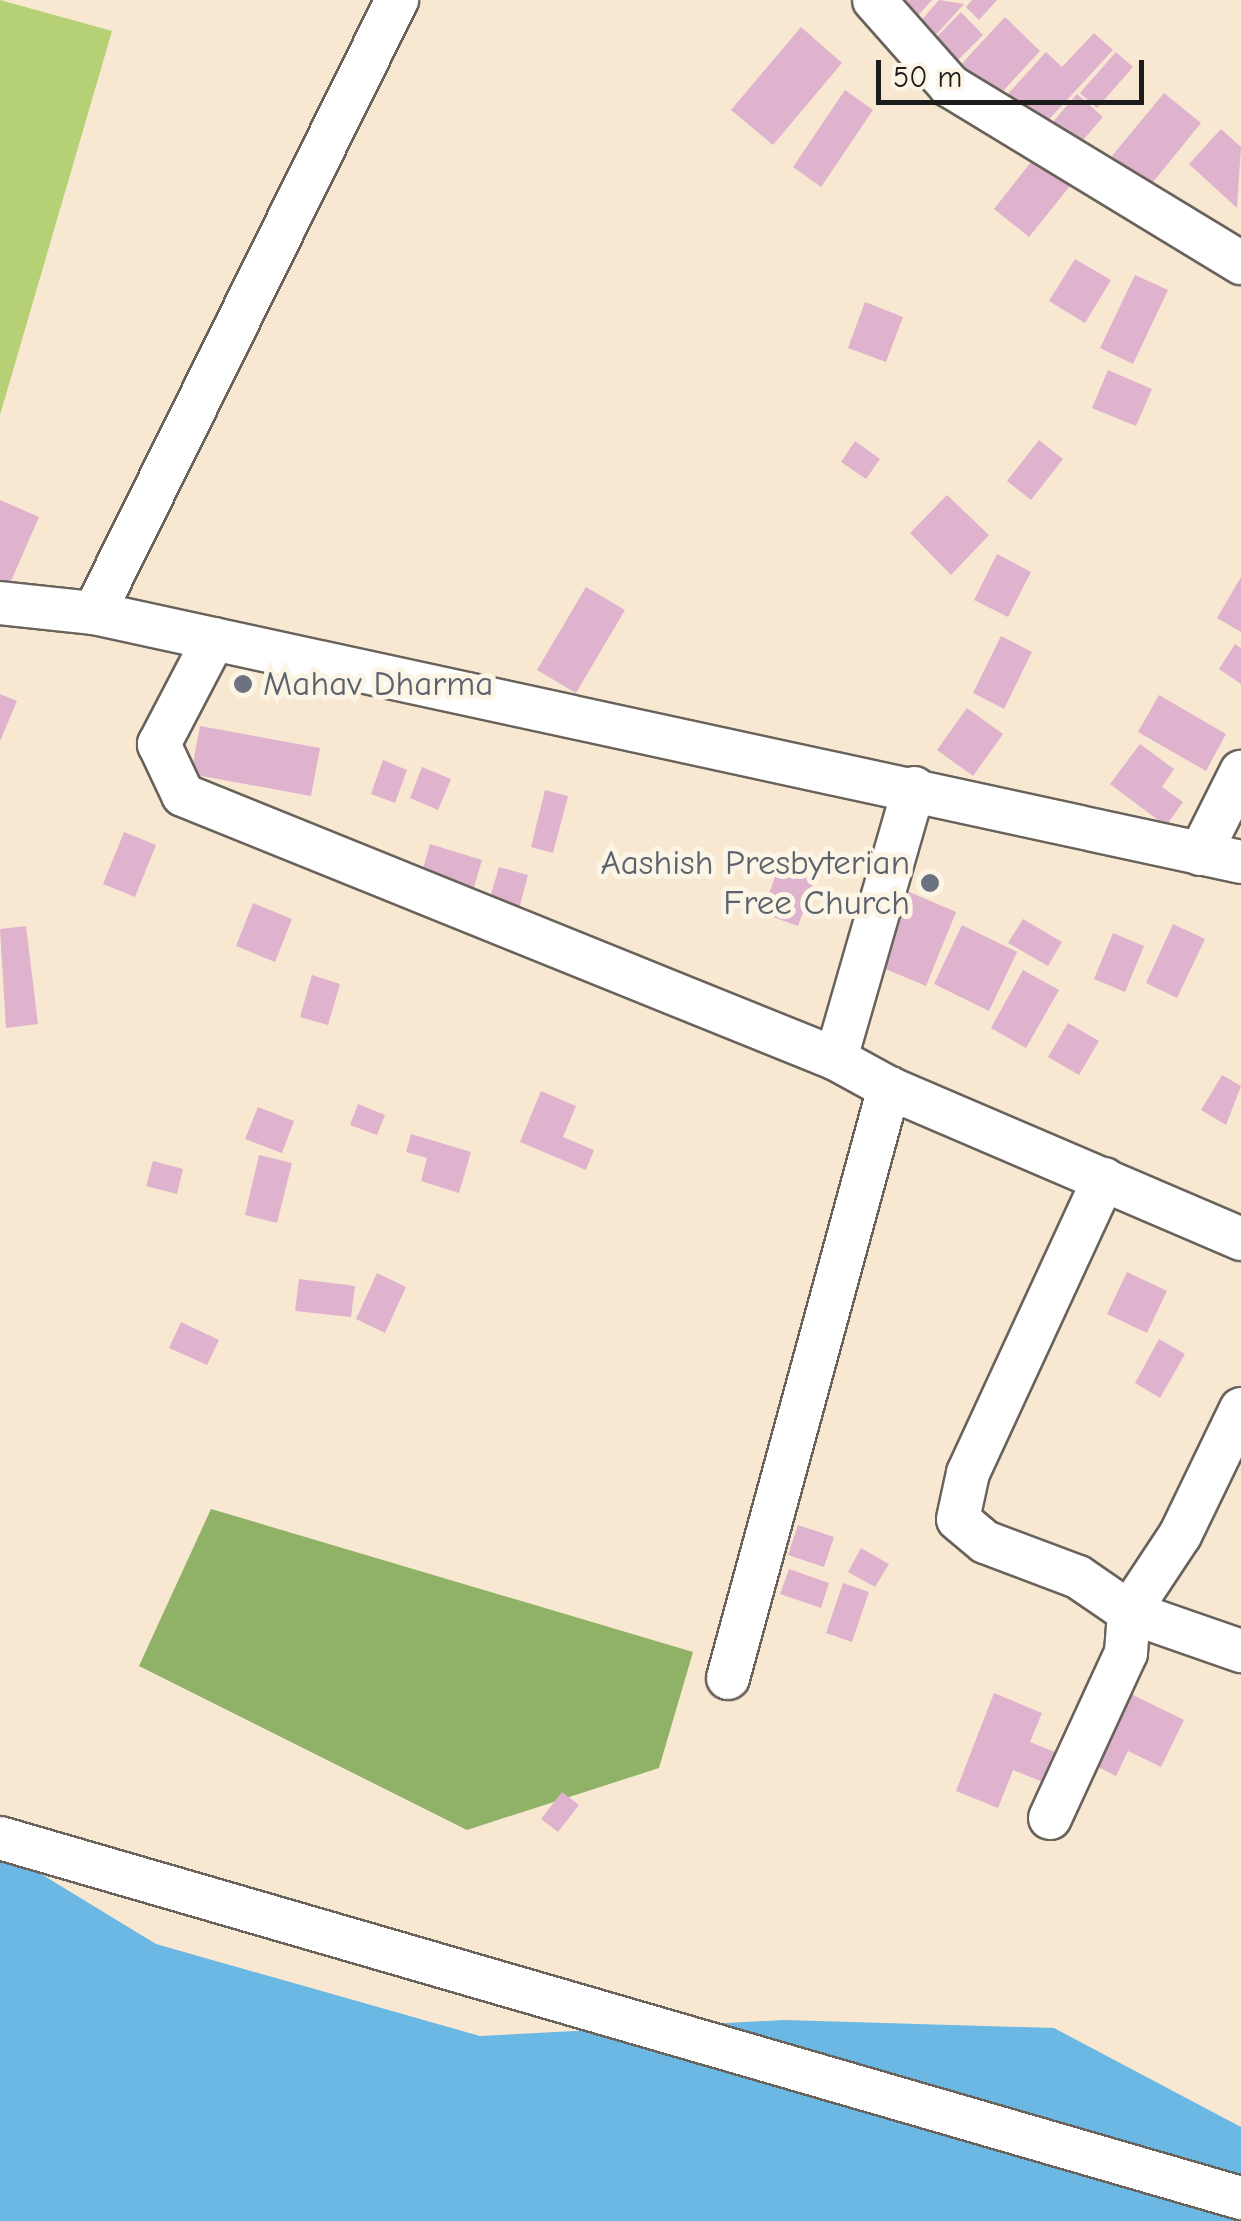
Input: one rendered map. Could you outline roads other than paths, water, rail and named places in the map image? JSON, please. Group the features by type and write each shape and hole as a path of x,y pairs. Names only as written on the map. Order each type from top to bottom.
{"street":[{"path":"94,613 397,0"},
{"path":"874,0 950,86 1241,263"},
{"path":"0,603 94,613 914,788 1220,858 1241,772"},
{"path":"214,639 160,744 183,795 836,1058 888,1088 1241,1239"},
{"path":"836,1058 914,788"},
{"path":"728,1678 888,1088"},
{"path":"1104,1179 968,1472 958,1519 985,1542 1078,1577 1129,1612 1241,1651"},
{"path":"1050,1818 1126,1653 1129,1612 1180,1534 1241,1409"},
{"path":"0,1838 1241,2198"}],"water":[{"path":"0,1849 156,1944 480,2036 784,2020 1054,2028 1241,2127 1241,2221 0,2221"}],"place":[{"name":"Mahav Dharma","path":"243,684"},
{"name":"Aashish Presbyterian Free Church","path":"930,883"}]}
